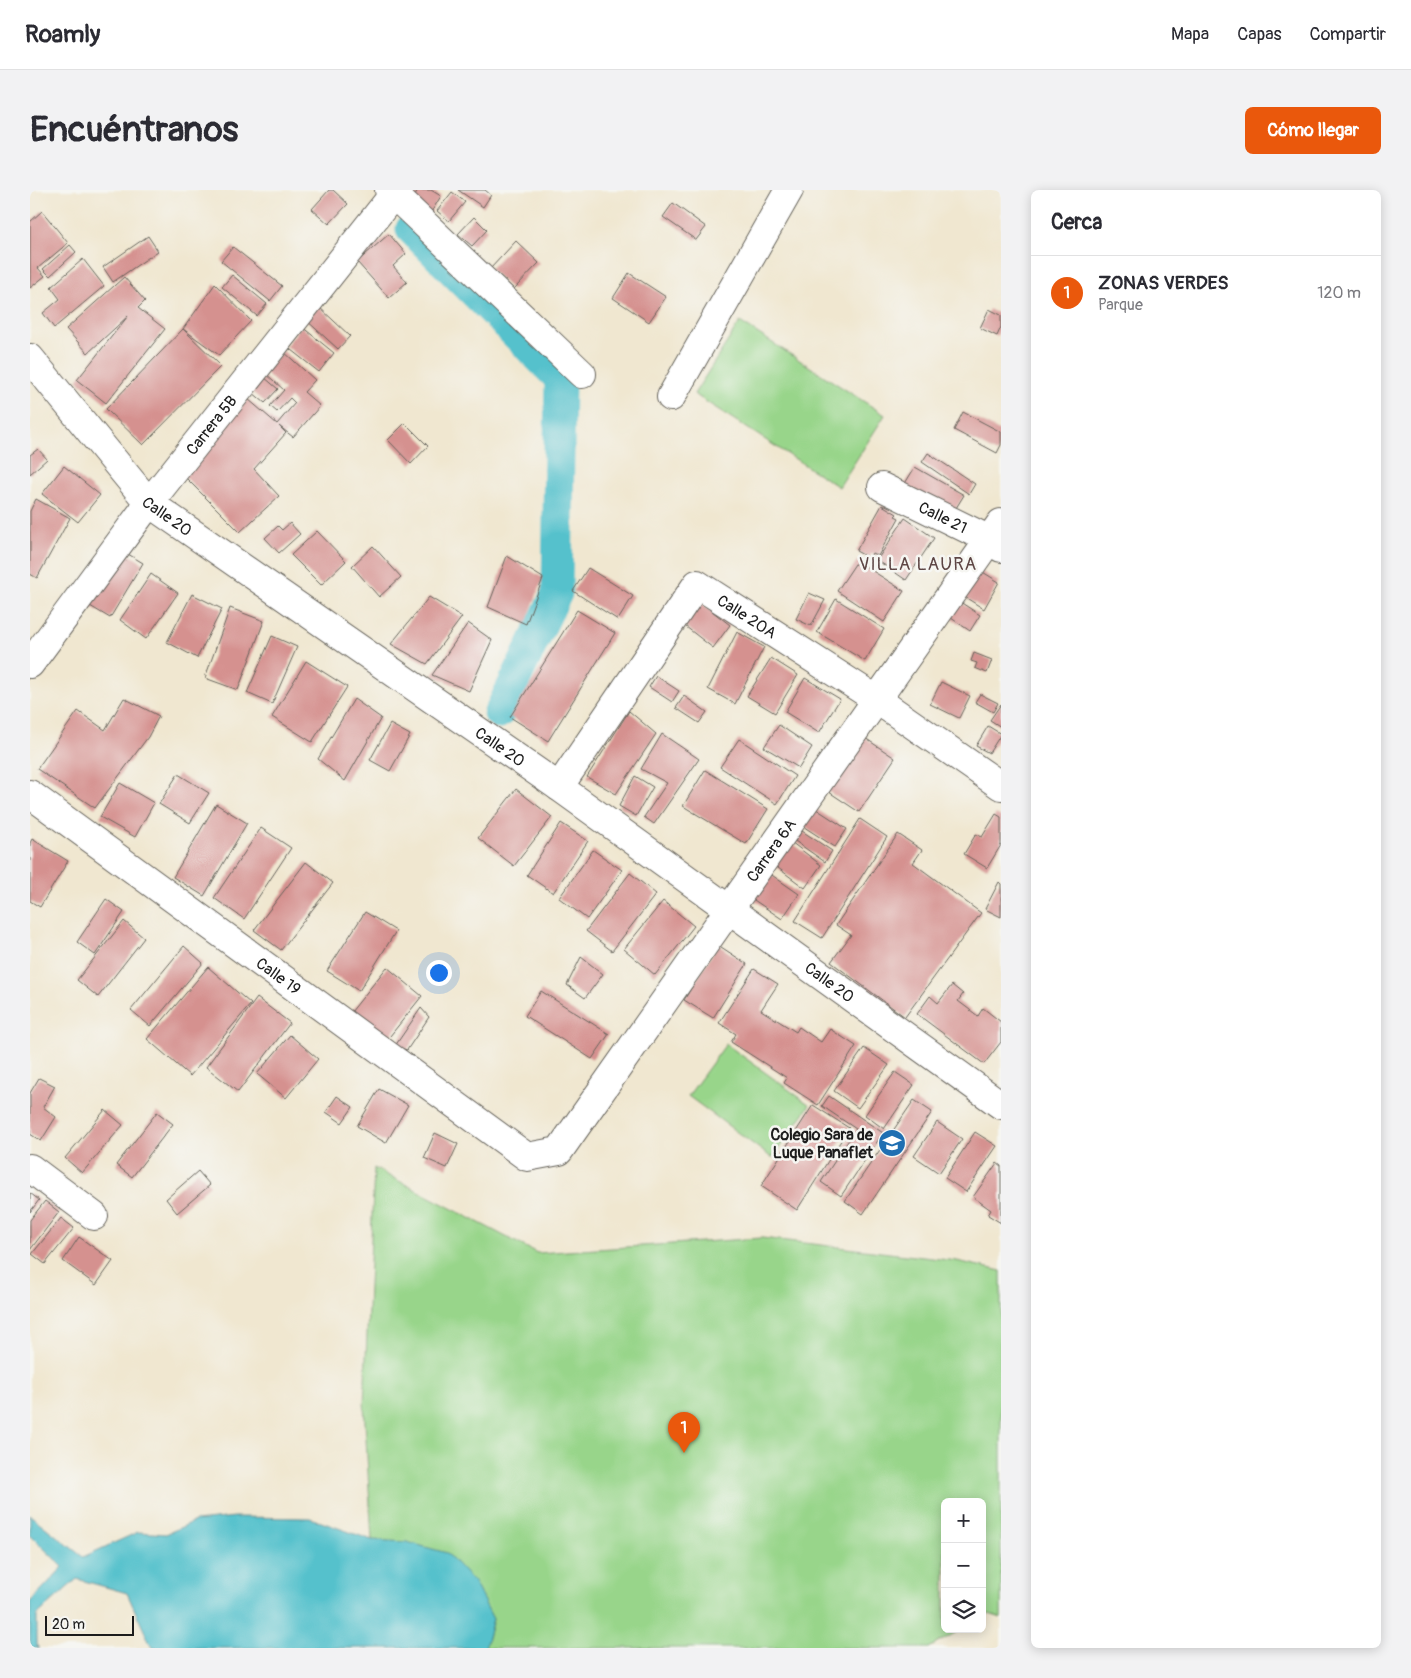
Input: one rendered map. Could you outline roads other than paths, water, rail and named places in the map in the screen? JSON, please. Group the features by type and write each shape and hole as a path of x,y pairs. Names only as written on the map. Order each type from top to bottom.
{"street":[{"path":"671,397 789,190"},
{"path":"393,192 582,374"},
{"name":"Carrera 5B","path":"30,664 149,503 393,192"},
{"name":"Calle 20","path":"30,358 149,503 559,787 1001,1105"},
{"name":"Calle 21","path":"882,486 998,539"},
{"name":"Carrera 6A","path":"527,1157 558,1151 876,699 998,539"},
{"name":"Calle 20A","path":"559,787 697,584 876,699 1001,786"},
{"name":"Calle 19","path":"30,794 527,1157"},
{"path":"30,1168 94,1216"}],"water":[{"path":"30,1515 83,1557 138,1532 166,1534 195,1521 235,1517 310,1518 372,1540 407,1542 447,1553 474,1582 493,1619 485,1648 152,1648 127,1593 77,1579 37,1615 37,1646 39,1648 30,1648 30,1602 63,1567 30,1535"}],"waterway":[{"path":"411,229 560,379 557,593 499,713"}],"place":[{"name":"Colegio Sara de Luque Panaflet","path":"892,1143"},
{"name":"ZONAS VERDES","path":"684,1453"}],"district":[{"name":"VILLA LAURA","path":"918,564"}]}
